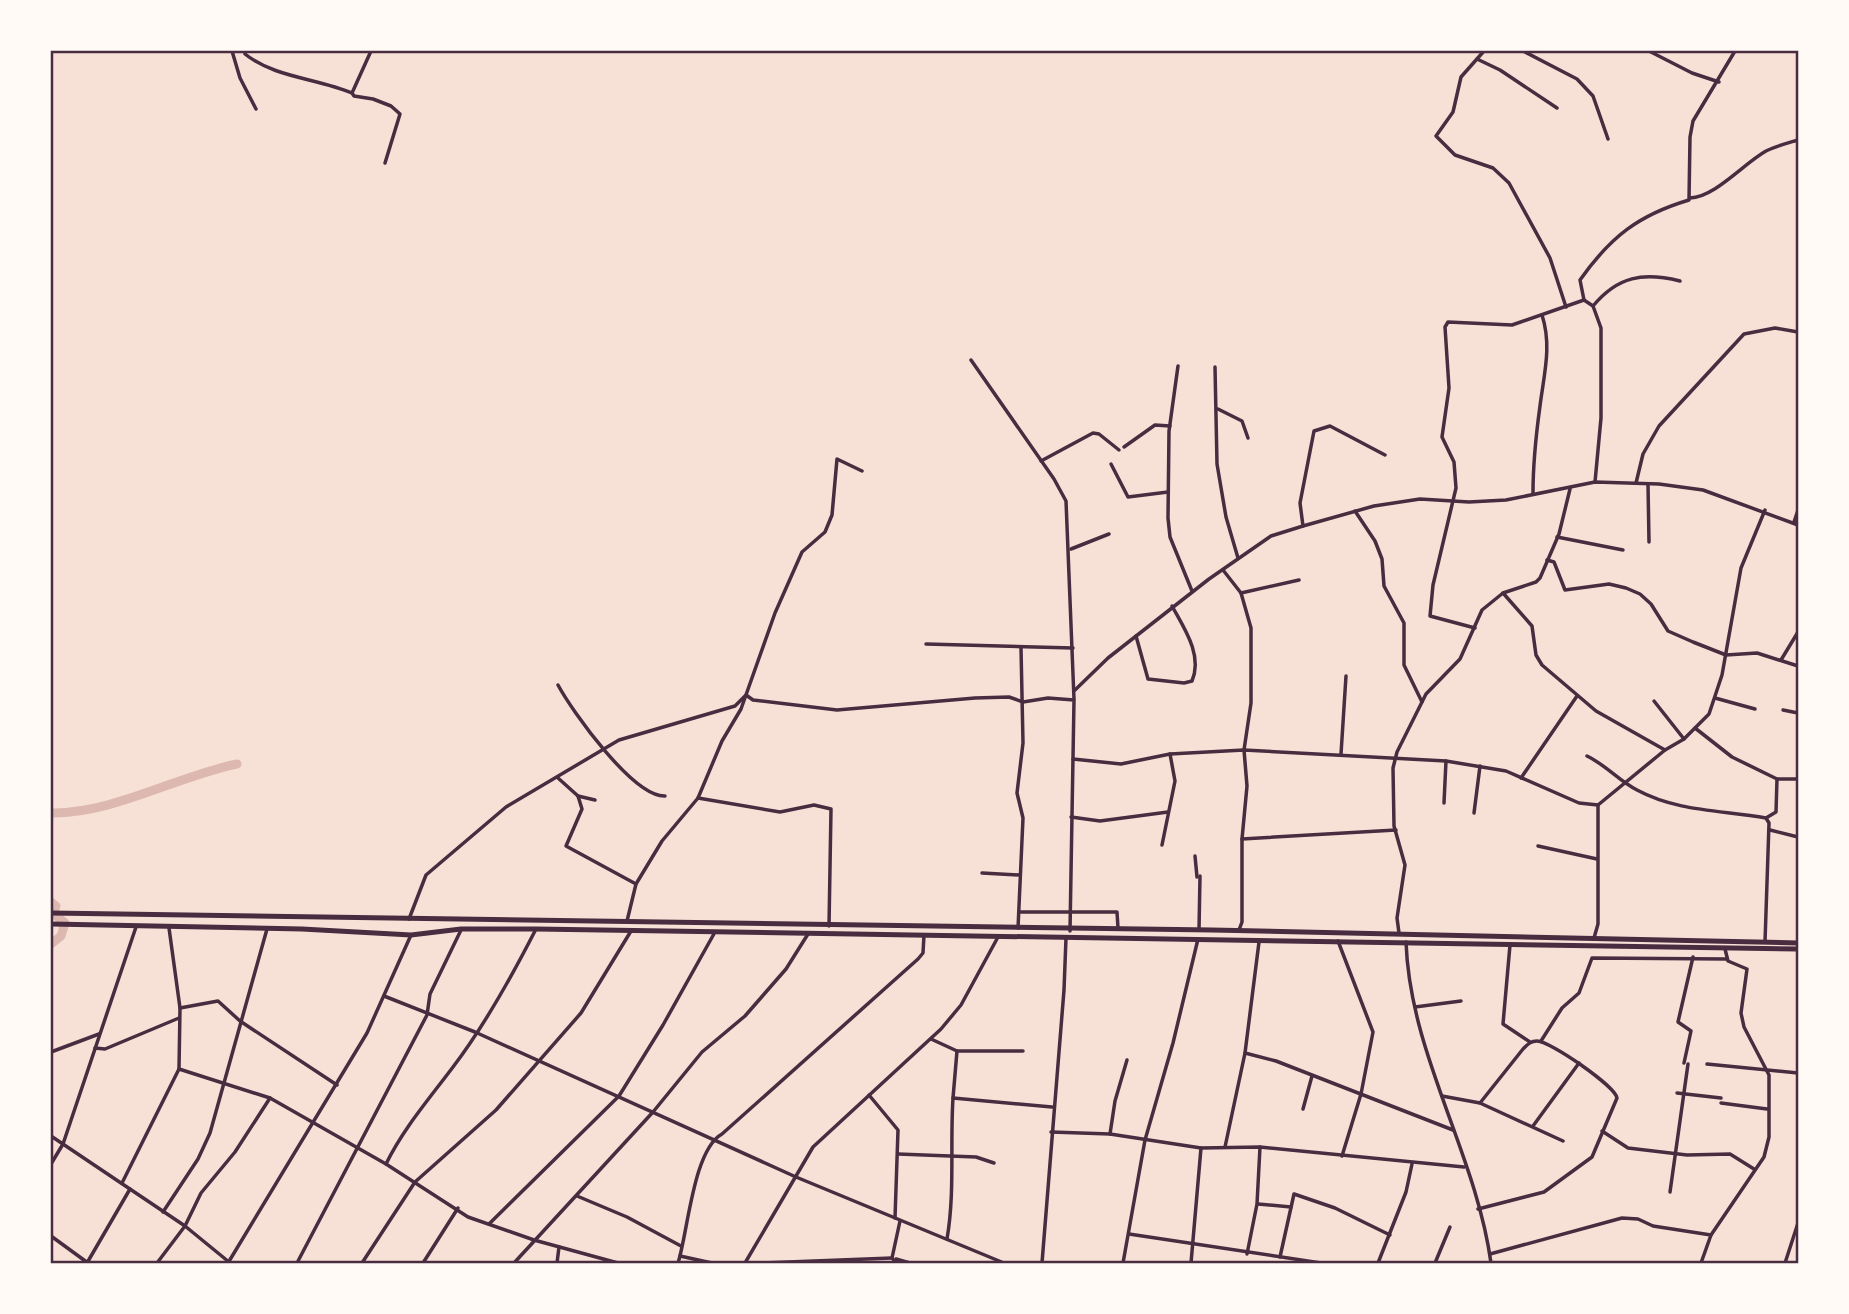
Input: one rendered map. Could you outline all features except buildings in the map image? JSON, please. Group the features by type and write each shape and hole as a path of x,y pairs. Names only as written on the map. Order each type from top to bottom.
{"highway":[{"path":"51,913 829,926 924,935 1066,938 1667,946 1798,943"},
{"path":"302,918 302,929"},
{"path":"607,931 608,922"},
{"path":"51,925 302,929 411,934 461,929 808,934 1018,930 1199,931 1594,939 1798,949"}],"street":[{"path":"232,51 240,78 256,109"},
{"path":"352,93 371,51"},
{"path":"1484,51 1461,77 1453,112 1436,136 1455,155 1493,168 1509,183 1550,258 1566,307"},
{"path":"1523,51 1577,79 1593,96 1608,139"},
{"path":"1649,51 1692,73 1719,82"},
{"path":"1690,198 1693,121 1719,82 1735,51"},
{"path":"245,54 261,67 278,73 317,79 354,96 391,106 400,114 385,163"},
{"path":"1477,59 1500,70 1558,108"},
{"path":"1595,482 1601,418 1601,328 1593,306 1584,300 1580,280 1600,252 1617,236 1670,203 1710,193 1727,177 1768,150 1798,140"},
{"path":"1593,306 1601,296 1632,277 1658,275 1680,281"},
{"path":"1475,628 1430,616 1433,585 1455,488 1454,462 1442,437 1449,388 1445,327 1448,323 1512,325 1584,300"},
{"path":"1533,493 1540,404 1547,365 1547,331 1542,314"},
{"path":"1636,484 1643,454 1658,426 1744,334 1775,328 1798,332"},
{"path":"971,360 1066,502 1071,549 1075,690 1070,931"},
{"path":"1178,366 1170,426 1170,537 1192,591"},
{"path":"1215,367 1218,409 1217,464 1226,517 1238,559"},
{"path":"1218,409 1242,421 1248,438"},
{"path":"1124,447 1155,425 1170,426"},
{"path":"1303,526 1300,503 1314,431 1331,426 1385,455"},
{"path":"1041,461 1093,433 1099,433 1119,450"},
{"path":"626,923 636,884 662,841 698,798 722,741 741,709 775,613 802,552 825,532 832,515 837,459 862,471"},
{"path":"1111,464 1128,497 1169,492"},
{"path":"1075,690 1172,606 1271,536 1355,511 1420,499 1506,499 1570,489 1595,482 1703,490 1796,523 1798,510"},
{"path":"1648,484 1649,542"},
{"path":"1399,935 1397,918 1404,859 1395,830 1393,768 1397,751 1422,702 1460,659 1482,610 1503,593 1536,582 1557,537 1570,489"},
{"path":"1073,759 1121,764 1170,754 1244,750 1446,761 1480,766 1521,778 1579,803 1598,805 1627,784 1665,750 1684,739 1709,714 1726,655 1741,568 1765,510"},
{"path":"1355,511 1375,541 1382,559 1384,586 1404,623 1404,665 1422,702"},
{"path":"1071,549 1109,534"},
{"path":"1557,537 1623,550"},
{"path":"1547,560 1554,562 1565,590 1609,584 1626,588 1640,594 1651,604 1668,631 1726,655 1756,653 1798,666"},
{"path":"1223,569 1241,593 1251,628 1251,703 1244,750 1247,786 1242,839 1242,922 1238,932"},
{"path":"1241,593 1298,580"},
{"path":"1503,593 1532,626 1542,665 1596,711 1665,750"},
{"path":"1136,636 1147,679 1184,683 1192,681 1195,674 1192,644 1172,606"},
{"path":"1781,660 1798,632"},
{"path":"926,644 1073,648"},
{"path":"1018,930 1023,806 1017,802 1023,743 1021,648"},
{"path":"1341,754 1346,676"},
{"path":"558,685 576,716 632,779 658,796 665,796"},
{"path":"746,695 753,700 838,710 975,698 1009,697 1023,702 1048,698 1074,700"},
{"path":"409,919 426,875 506,807 619,740 654,727 735,706 746,695"},
{"path":"1521,778 1577,696"},
{"path":"1715,698 1755,709"},
{"path":"1654,701 1684,739"},
{"path":"735,706 741,709"},
{"path":"1783,710 1798,713"},
{"path":"1695,728 1732,757 1777,779 1798,779"},
{"path":"1162,845 1175,781 1170,754"},
{"path":"1587,756 1602,763 1627,784 1690,809 1766,818 1776,811 1777,779"},
{"path":"1444,803 1446,761"},
{"path":"1474,813 1480,766"},
{"path":"558,778 578,796 595,800"},
{"path":"578,796 582,809 566,846 636,884"},
{"path":"698,798 780,812 814,805 831,809 829,926"},
{"path":"1594,939 1598,925 1598,805"},
{"path":"1071,817 1100,821 1119,816 1168,812"},
{"path":"1765,942 1769,830 1766,818"},
{"path":"1242,839 1395,830"},
{"path":"1769,830 1798,837"},
{"path":"1538,846 1598,859"},
{"path":"1195,856 1199,931"},
{"path":"982,873 1020,875"},
{"path":"1020,912 1117,912 1118,930"},
{"path":"51,1164 63,1144 136,927"},
{"path":"122,1183 179,1069 182,1039 180,1008 169,928"},
{"path":"163,1212 198,1158 225,1084 267,929"},
{"path":"297,1263 427,1014 430,993 461,929"},
{"path":"386,1164 394,1146 475,1032 536,929"},
{"path":"362,1263 415,1182 496,1110 581,1013 631,932"},
{"path":"489,1224 619,1096 663,1025 715,932"},
{"path":"51,1136 185,1226 228,1262 367,1033 411,934"},
{"path":"514,1263 653,1112 702,1052 761,997 786,968 808,934"},
{"path":"678,1263 701,1166 712,1140 918,959 922,953 924,935"},
{"path":"745,1263 813,1147 931,1039 961,1005 998,936"},
{"path":"1042,1263 1066,938"},
{"path":"1123,1263 1145,1140 1173,1043 1198,939"},
{"path":"1226,1147 1245,1053 1259,940"},
{"path":"1338,942 1373,1032 1361,1094 1342,1156"},
{"path":"1406,942 1415,1007 1428,1060 1454,1130 1491,1263"},
{"path":"1478,1209 1544,1192 1592,1157 1617,1094 1579,1063 1541,1041 1530,1042 1503,1024 1510,944"},
{"path":"1667,946 1668,956"},
{"path":"1725,947 1726,959"},
{"path":"1541,1041 1562,1008 1578,993 1592,958 1668,956 1726,959 1747,969 1741,1013 1744,1027 1768,1072 1769,1137 1764,1157 1711,1235 1701,1263"},
{"path":"1670,1192 1691,1031 1678,1023 1693,957"},
{"path":"384,996 475,1032 796,1177 1004,1263"},
{"path":"180,1008 218,1001 240,1021 337,1085"},
{"path":"1415,1007 1461,1001"},
{"path":"95,1048 105,1049 179,1018"},
{"path":"51,1052 99,1034"},
{"path":"931,1039 957,1051 1023,1051"},
{"path":"1480,1103 1530,1042"},
{"path":"947,1239 952,1210 950,1155 957,1051"},
{"path":"1245,1053 1454,1130"},
{"path":"1110,1134 1115,1101 1127,1060"},
{"path":"1533,1127 1579,1063"},
{"path":"1707,1064 1798,1073"},
{"path":"179,1069 270,1098 386,1164 458,1208 468,1217 534,1240 618,1263"},
{"path":"1303,1110 1312,1076"},
{"path":"1677,1093 1768,1109"},
{"path":"869,1095 898,1130 895,1218"},
{"path":"1442,1096 1480,1103 1563,1141"},
{"path":"158,1263 185,1226 201,1193 235,1152 270,1098"},
{"path":"953,1098 1052,1107"},
{"path":"1602,1131 1628,1148 1643,1152 1730,1154 1754,1169"},
{"path":"1051,1132 1110,1134 1201,1148 1260,1147 1464,1167"},
{"path":"1247,1254 1257,1204 1260,1147"},
{"path":"1191,1263 1201,1148"},
{"path":"898,1154 976,1157 994,1163"},
{"path":"1378,1263 1406,1192 1412,1164"},
{"path":"51,1236 87,1263 130,1189"},
{"path":"1280,1257 1294,1194 1310,1198 1390,1235"},
{"path":"577,1196 628,1217 681,1246"},
{"path":"1257,1204 1291,1207"},
{"path":"423,1263 458,1208"},
{"path":"1490,1254 1622,1218 1711,1235"},
{"path":"894,1260 900,1221"},
{"path":"1785,1263 1798,1223"},
{"path":"1435,1263 1450,1227"},
{"path":"1129,1234 1247,1254 1321,1263"},
{"path":"557,1263 559,1247"},
{"path":"680,1256 712,1263"},
{"path":"762,1263 894,1260 910,1263"}],"waterway":[{"path":"51,813 74,812 121,801 237,764"},
{"path":"51,902 56,906 53,913 65,923 61,936 51,944"}]}
